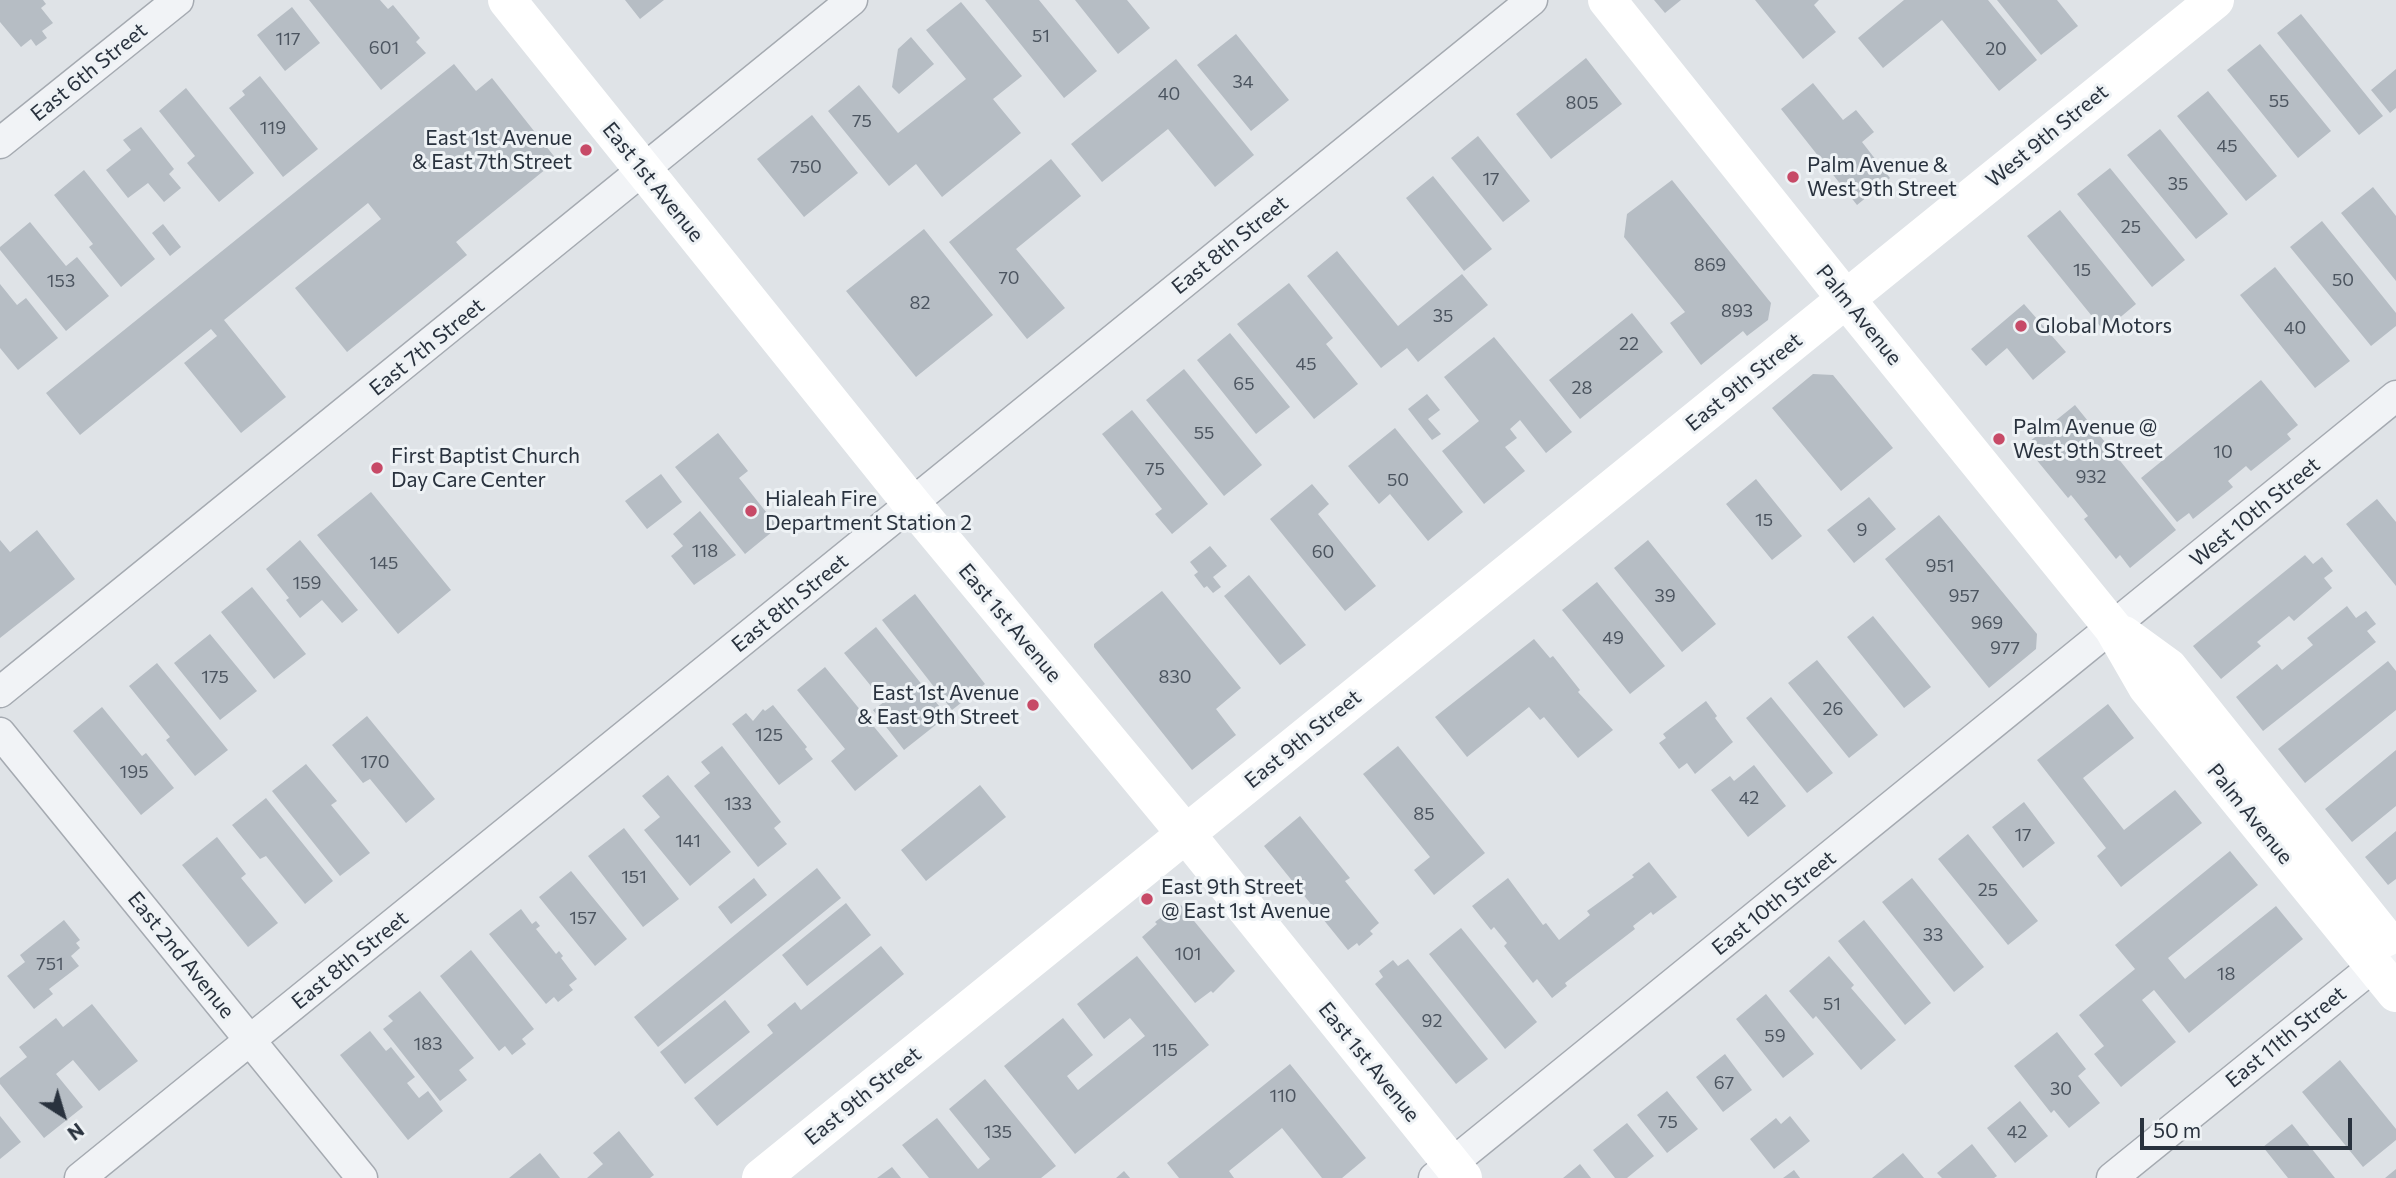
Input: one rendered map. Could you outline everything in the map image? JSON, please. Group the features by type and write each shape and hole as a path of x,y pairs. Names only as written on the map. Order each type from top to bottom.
{"main road":[{"name":"East 1st Avenue","path":"507,0 912,504 1186,834 1449,1173"},
{"name":"Palm Avenue","path":"1607,0 2113,628 2147,687 2391,962"},
{"name":"West 9th Street","path":"1846,299 2215,0"},
{"name":"East 9th Street","path":"761,1178 1846,299"}],"street":[{"name":"East 6th Street","path":"0,143 178,0"},
{"name":"East 7th Street","path":"0,692 852,0"},
{"name":"East 8th Street","path":"80,1178 1532,0"},
{"name":"West 10th Street","path":"2113,628 2396,396"},
{"name":"East 10th Street","path":"1449,1173 2113,628"},
{"name":"East 2nd Avenue","path":"0,733 362,1178"},
{"name":"East 11th Street","path":"2112,1178 2391,962"}],"building":[{"path":"0,0 43,0 46,4 41,8 53,23 42,31 47,38 36,46 31,39 21,47 0,22"},
{"path":"309,0 380,0 388,9 393,5 420,38 416,42 426,53 381,90"},
{"path":"625,0 664,0 640,19"},
{"path":"985,0 1039,0 1097,71 1064,98"},
{"path":"1075,0 1127,0 1150,28 1118,54"},
{"path":"1654,0 1681,0 1665,13"},
{"path":"1755,0 1819,0 1814,5 1836,32 1803,59"},
{"path":"1904,0 1988,0 2037,60 1999,91 1942,20 1883,68 1858,38"},
{"path":"1997,0 2057,0 2078,26 2041,55"},
{"path":"961,2 1022,76 993,99 1021,133 942,197 916,164 889,186 828,111 859,85 898,133 966,79 926,30"},
{"path":"292,7 320,43 285,71 257,35"},
{"path":"2301,14 2383,116 2359,135 2277,33"},
{"path":"1236,34 1289,100 1251,131 1197,65"},
{"path":"911,37 934,64 899,94 892,87 898,49"},
{"path":"2260,44 2331,131 2298,158 2227,70"},
{"path":"1586,58 1622,104 1551,159 1516,114"},
{"path":"1176,59 1254,155 1215,187 1168,129 1102,182 1071,144"},
{"path":"454,64 476,91 492,78 557,160 456,242 467,255 347,352 295,288 381,219 368,203 224,320 286,397 241,433 184,363 217,336 211,329 80,435 46,393"},
{"path":"2396,69 2396,108 2390,113 2371,90"},
{"path":"260,76 318,149 283,177 229,108 245,95 242,91"},
{"path":"1813,83 1843,120 1856,110 1874,132 1862,142 1890,178 1857,205 1781,109"},
{"path":"186,88 254,173 219,202 187,163 195,156 159,111"},
{"path":"2208,91 2277,176 2246,201 2177,116"},
{"path":"812,115 858,173 804,217 757,159"},
{"path":"141,127 174,169 169,174 181,188 164,202 148,183 128,198 106,170 131,150 123,140"},
{"path":"2160,129 2228,214 2196,239 2127,155"},
{"path":"1478,136 1530,201 1503,222 1451,158"},
{"path":"1051,159 1081,196 1016,249 1065,308 1027,339 949,242"},
{"path":"2110,168 2185,260 2152,287 2077,194"},
{"path":"84,170 155,259 121,287 89,247 93,244 54,195"},
{"path":"1433,176 1492,249 1464,271 1406,198"},
{"path":"1672,180 1771,303 1768,320 1747,336 1743,331 1701,365 1670,323 1685,312 1624,237 1627,214"},
{"path":"2373,187 2396,216 2396,281 2341,213"},
{"path":"2060,210 2136,304 2104,331 2027,236"},
{"path":"2322,221 2396,313 2396,326 2371,346 2290,247"},
{"path":"30,222 66,266 77,257 109,296 66,331 0,250 0,247"},
{"path":"163,224 181,247 170,256 152,233"},
{"path":"924,229 993,315 916,377 846,291"},
{"path":"1337,251 1398,326 1462,274 1488,305 1418,362 1407,348 1381,368 1307,276"},
{"path":"2275,267 2350,361 2315,388 2240,295"},
{"path":"1289,283 1333,338 1326,344 1358,384 1314,419 1237,324"},
{"path":"0,284 17,305 26,298 58,338 18,370 0,348"},
{"name":"Global Motors","path":"2024,304 2066,352 2033,380 2007,348 1986,366 1971,349"},
{"path":"1632,313 1663,352 1580,419 1549,380"},
{"path":"1230,333 1290,407 1256,434 1197,360"},
{"path":"1494,337 1572,432 1546,453 1520,420 1510,429 1517,438 1505,447 1525,471 1484,504 1442,451 1479,421 1444,377"},
{"path":"1184,369 1262,465 1224,496 1146,400"},
{"path":"1813,374 1833,375 1893,448 1841,491 1772,408"},
{"path":"2261,380 2298,425 2287,434 2291,439 2251,471 2246,466 2228,481 2233,487 2193,519 2189,513 2177,522 2141,478"},
{"path":"1427,394 1440,410 1428,419 1441,434 1432,440 1408,409"},
{"path":"2075,405 2176,530 2130,568 2120,555 2116,559 2084,519 2088,516 2071,495 2068,498 2035,458 2039,455 2029,442"},
{"path":"1132,410 1208,504 1172,534 1155,514 1162,509 1102,434"},
{"path":"1395,428 1463,512 1428,541 1390,494 1379,504 1348,466"},
{"path":"718,433 748,471 739,478 778,527 745,554 675,467"},
{"path":"661,474 682,502 647,529 625,501"},
{"path":"1756,479 1802,536 1772,560 1726,504"},
{"path":"1312,484 1329,504 1318,514 1376,586 1345,611 1270,519"},
{"path":"371,492 451,590 398,634 317,535"},
{"path":"1869,497 1896,529 1854,563 1827,530"},
{"path":"2377,499 2396,522 2396,586 2346,524"},
{"path":"700,511 736,555 694,585 671,556 683,546 673,534"},
{"path":"1939,515 2037,634 2036,649 1989,688 1885,559"},
{"path":"37,530 75,579 0,638 0,540 10,552"},
{"path":"300,540 358,610 342,623 322,600 300,618 286,600 289,598 266,569"},
{"path":"1648,540 1716,624 1682,652 1614,568"},
{"path":"1210,546 1227,566 1213,577 1221,587 1213,593 1207,586 1204,588 1194,575 1198,572 1190,562"},
{"path":"2305,555 2313,564 2322,557 2333,571 2324,578 2332,588 2294,621 2289,616 2257,642 2261,646 2221,679 2193,646"},
{"path":"1249,575 1306,645 1280,665 1224,596"},
{"path":"1597,582 1665,666 1630,694 1562,610"},
{"path":"252,587 306,654 274,679 221,612"},
{"path":"1162,591 1241,688 1216,709 1236,735 1192,770 1094,647 1094,644"},
{"path":"915,594 985,684 952,710 882,620"},
{"path":"2347,606 2356,618 2366,611 2376,624 2367,631 2376,642 2263,731 2236,697 2277,664 2282,670 2313,645 2307,638"},
{"path":"1873,616 1931,687 1904,708 1847,637"},
{"path":"876,627 947,716 904,750 873,710 884,702 844,653"},
{"path":"210,634 257,691 220,720 174,663"},
{"path":"1534,639 1550,658 1553,656 1580,690 1578,692 1613,730 1578,758 1544,717 1540,720 1529,707 1467,757 1435,717"},
{"path":"1817,660 1878,735 1849,758 1788,683"},
{"path":"2388,661 2396,671 2396,710 2305,783 2278,749"},
{"path":"157,663 228,750 195,776 166,740 170,737 129,686"},
{"path":"825,667 898,756 855,791 831,761 845,749 797,690"},
{"path":"1771,697 1833,773 1807,793 1746,718"},
{"path":"1706,701 1733,742 1695,774 1687,763 1679,769 1659,743 1666,738 1663,734"},
{"path":"2108,704 2134,738 2083,778 2124,830 2175,790 2202,823 2121,887 2097,856 2106,848 2037,760"},
{"path":"773,705 807,747 805,749 813,759 779,785 732,724 746,713 753,721 763,709 765,711"},
{"path":"102,707 142,756 146,753 174,788 141,815 73,731"},
{"path":"367,716 435,799 406,823 370,779 363,783 332,745"},
{"path":"722,746 781,822 774,828 787,844 758,867 694,786 710,773 701,762"},
{"path":"1398,746 1485,853 1434,895 1414,870 1430,857 1363,774"},
{"path":"2396,750 2396,806 2352,842 2325,809"},
{"path":"306,764 337,801 331,805 370,853 340,876 272,791"},
{"path":"1754,765 1786,806 1748,837 1711,790 1730,776 1734,781"},
{"path":"668,775 731,852 690,886 644,830 660,817 642,796"},
{"path":"980,785 1006,817 926,881 901,850"},
{"path":"266,798 333,881 305,904 266,856 260,859 232,825"},
{"path":"2024,802 2055,843 2023,868 1992,827"},
{"path":"1300,816 1350,878 1345,881 1379,923 1370,931 1373,934 1359,946 1357,943 1348,950 1264,846"},
{"path":"624,828 679,899 643,927 588,856"},
{"path":"2396,831 2396,879 2388,885 2365,857"},
{"path":"1968,834 2038,921 2008,945 1938,859"},
{"path":"217,837 246,874 241,878 278,923 248,947 182,865"},
{"path":"2230,851 2258,885 2168,958 2185,979 2276,906 2303,939 2189,1033 2154,990 2142,1000 2176,1042 2121,1087 2094,1054 2104,1046 2079,1015 2135,969 2115,945"},
{"path":"1649,862 1677,897 1633,926 1635,929 1565,983 1567,986 1552,998 1537,979 1533,983 1504,946 1507,943 1494,927 1491,930 1472,906 1508,878 1543,925 1546,923 1559,940 1590,915 1587,911 1634,877 1632,875"},
{"path":"817,868 841,898 658,1047 634,1017"},
{"path":"571,871 627,939 595,966 539,897"},
{"path":"754,878 767,895 731,924 718,907"},
{"path":"1912,878 1984,967 1954,992 1882,902"},
{"path":"846,903 871,935 807,986 782,955"},
{"path":"1181,905 1235,971 1213,993 1211,991 1195,1003 1142,937 1157,924 1155,922"},
{"path":"521,909 532,924 536,921 540,926 536,929 556,954 559,951 563,956 561,958 577,979 569,985 573,990 558,1002 554,997 546,1004 489,934"},
{"path":"64,920 80,940 76,943 80,948 71,956 79,966 49,989 53,994 34,1009 7,976 25,962 20,955"},
{"path":"1864,920 1931,1003 1905,1025 1838,941"},
{"path":"1461,928 1537,1022 1505,1049 1429,954"},
{"path":"881,946 904,974 717,1126 694,1098 773,1033 767,1025 795,1002 801,1010"},
{"path":"471,950 534,1029 522,1039 526,1044 512,1055 505,1046 499,1051 440,976"},
{"path":"1137,956 1209,1045 1075,1154 1004,1066 1063,1018 1093,1055 1067,1076 1078,1090 1145,1036 1130,1018 1104,1039 1077,1004"},
{"path":"1829,956 1854,985 1851,988 1896,1040 1861,1070 1816,1016 1813,1019 1789,991"},
{"path":"1408,959 1488,1059 1456,1084 1375,984 1383,977 1379,971 1393,960 1398,966"},
{"path":"420,991 474,1058 459,1070 467,1080 440,1101 383,1029 393,1021 388,1016"},
{"path":"1766,994 1814,1054 1783,1078 1736,1019"},
{"path":"725,1000 750,1032 685,1084 660,1052"},
{"path":"92,1004 138,1061 99,1091 73,1060 56,1074 83,1107 44,1138 0,1084 0,1078 27,1057 19,1047 56,1018 63,1027"},
{"path":"370,1031 386,1051 391,1047 415,1077 407,1083 419,1098 428,1091 443,1111 408,1140 340,1055"},
{"path":"2057,1032 2086,1069 2078,1076 2100,1103 2069,1128 2054,1110 2051,1113 2014,1066"},
{"path":"1725,1054 1752,1090 1723,1112 1696,1077"},
{"path":"2340,1060 2396,1129 2396,1140 2363,1167 2302,1092"},
{"path":"1290,1064 1366,1158 1342,1178 1322,1178 1282,1128 1229,1171 1234,1178 1179,1178 1167,1163"},
{"path":"985,1079 1056,1166 1041,1178 929,1178 902,1145 937,1118 978,1169 990,1159 949,1109"},
{"path":"1667,1091 1698,1129 1667,1153 1637,1115"},
{"path":"2020,1101 2048,1136 2015,1163 1987,1128"},
{"path":"0,1116 21,1142 0,1159"},
{"path":"1790,1116 1810,1141 1774,1169 1750,1139 1776,1118 1781,1124"},
{"path":"1627,1123 1654,1156 1627,1178 1615,1178 1593,1150"},
{"path":"2292,1124 2335,1178 2288,1178 2263,1147"},
{"path":"619,1131 654,1175 650,1178 587,1178 603,1164 593,1153"},
{"path":"1972,1144 1997,1176 1942,1178 1937,1173"},
{"path":"540,1153 560,1178 509,1178"},
{"path":"1903,1153 1924,1178 1872,1178"},
{"path":"1580,1164 1591,1178 1563,1178"},
{"path":"892,1167 901,1178 877,1178"},
{"path":"2396,1169 2396,1178 2385,1178"},
{"path":"1794,1170 1800,1178 1783,1178"},
{"path":"1124,1171 1130,1178 1116,1178"}],"place":[{"name":"East 1st Avenue & East 7th Street","path":"586,150"},
{"name":"Palm Avenue & West 9th Street","path":"1793,177"},
{"name":"Global Motors","path":"2021,326"},
{"name":"Palm Avenue @ West 9th Street","path":"1999,439"},
{"name":"First Baptist Church Day Care Center","path":"377,468"},
{"name":"Hialeah Fire Department Station 2","path":"751,511"},
{"name":"East 1st Avenue & East 9th Street","path":"1033,705"},
{"name":"East 9th Street @ East 1st Avenue","path":"1147,899"}]}
